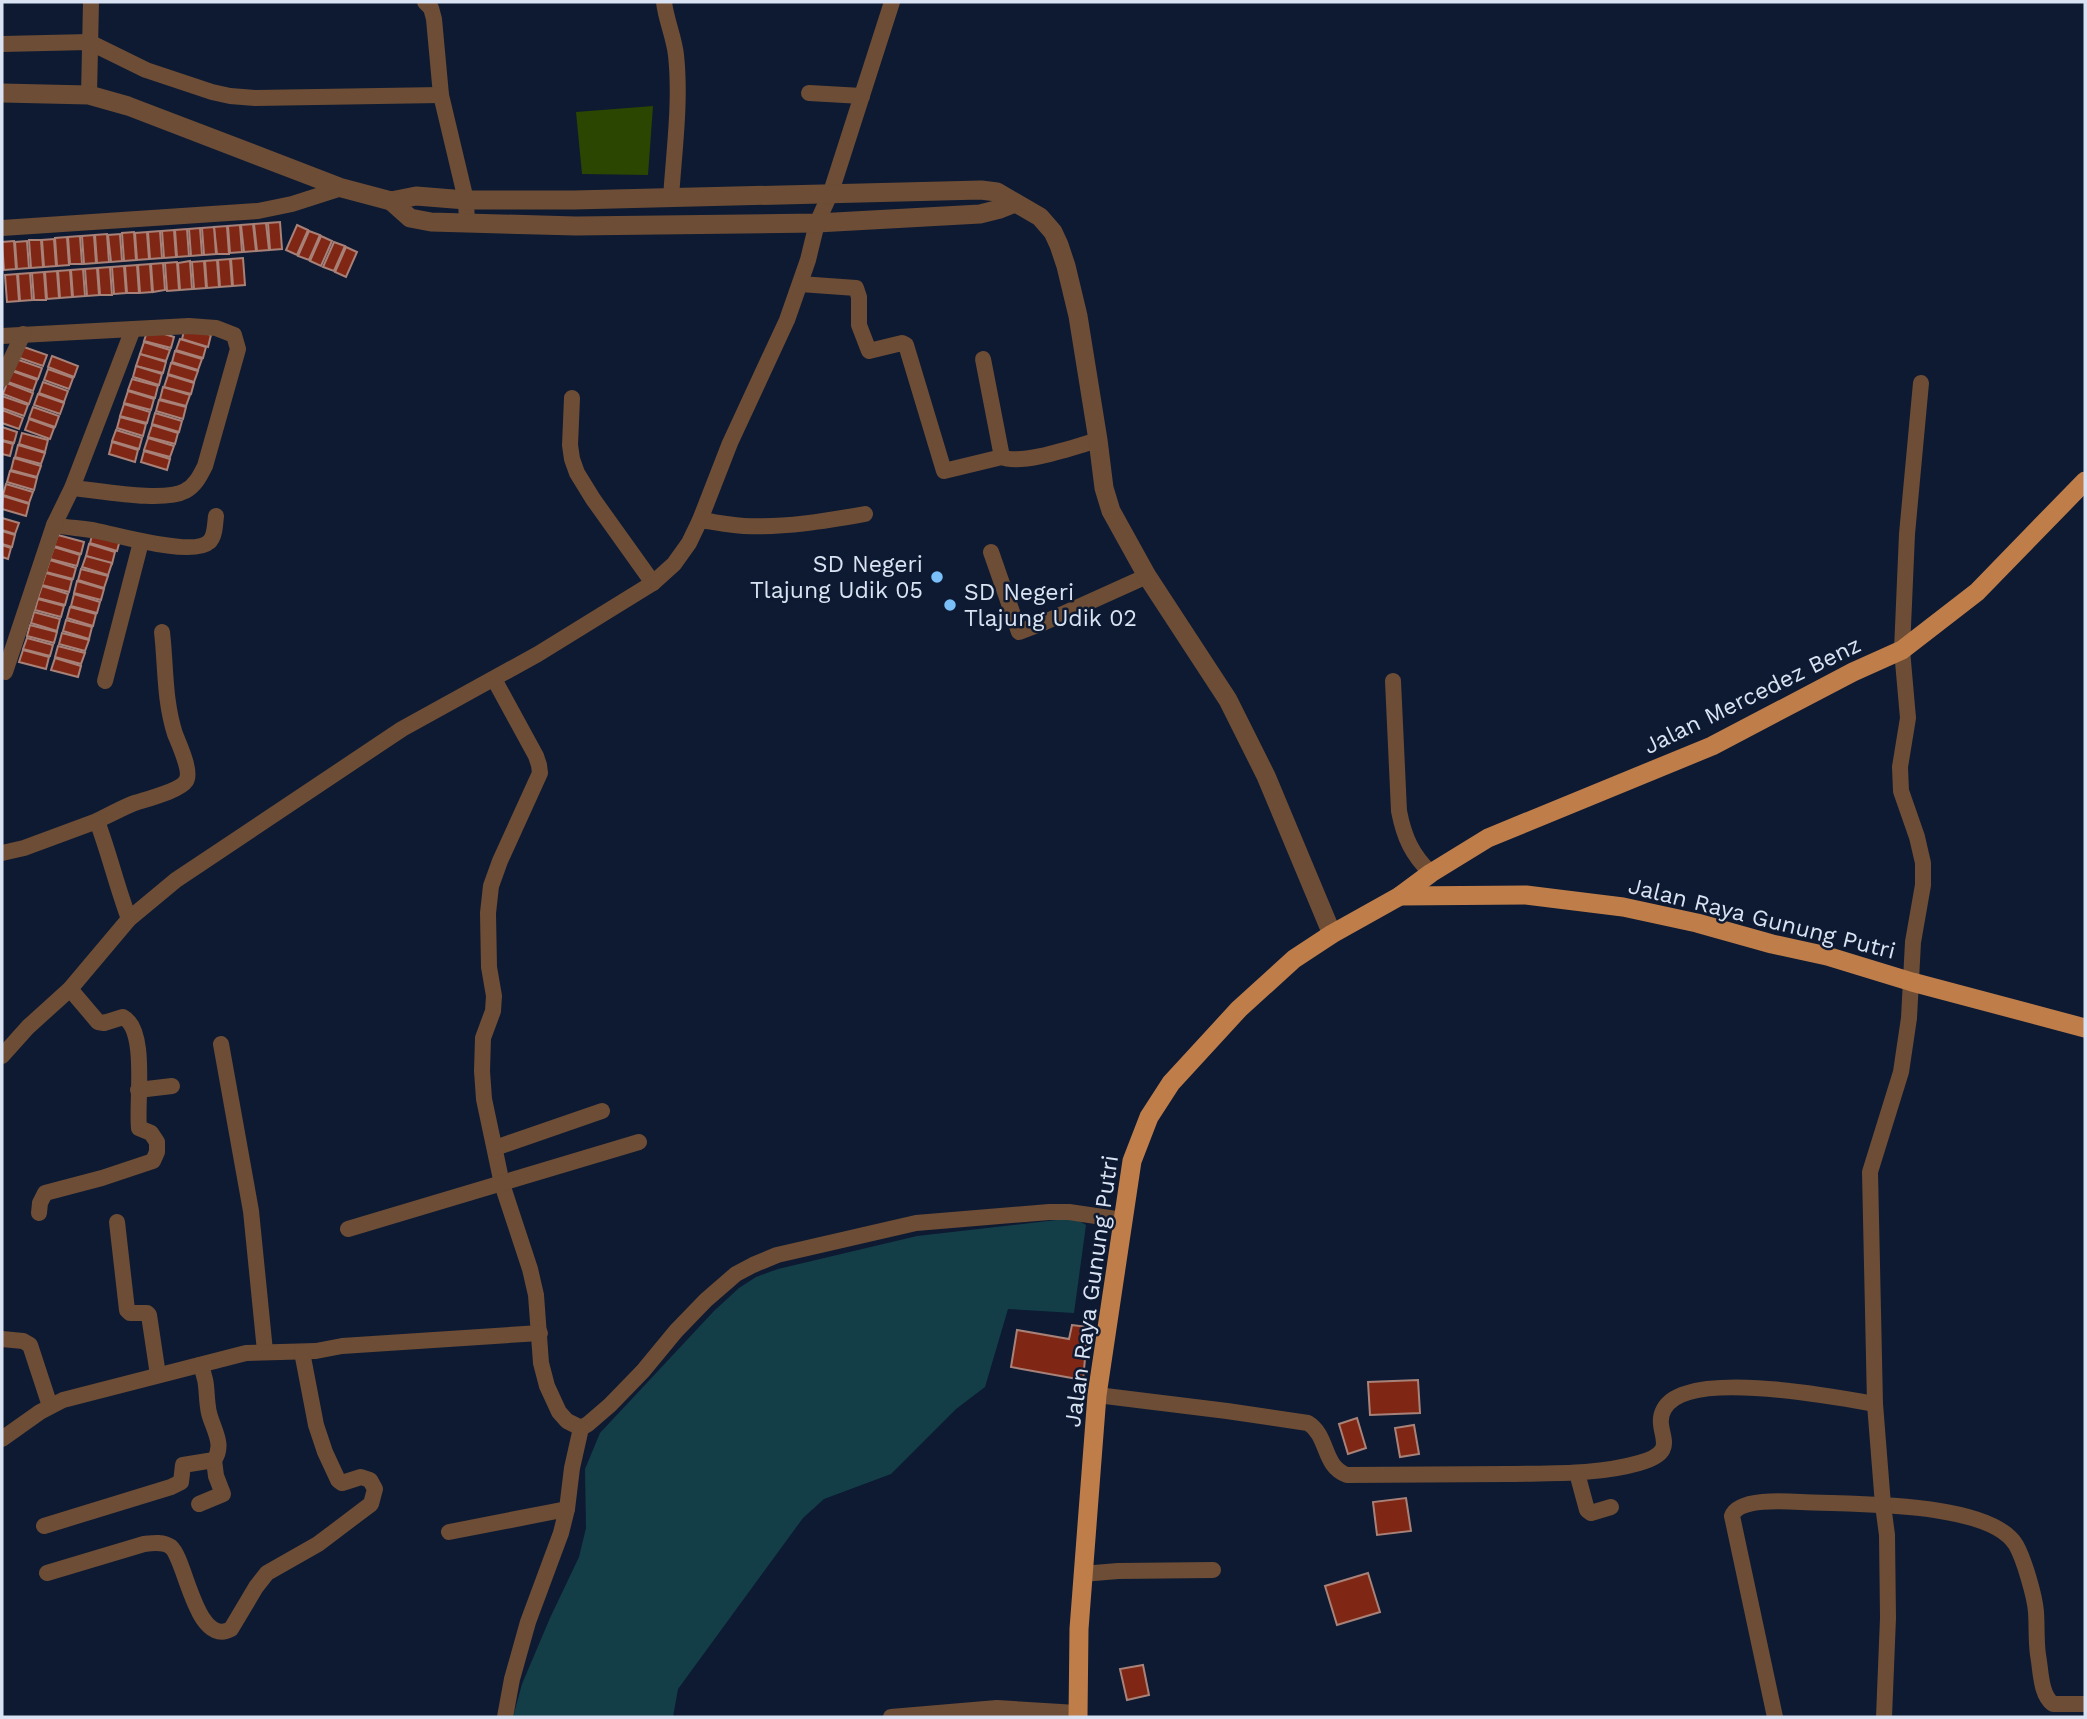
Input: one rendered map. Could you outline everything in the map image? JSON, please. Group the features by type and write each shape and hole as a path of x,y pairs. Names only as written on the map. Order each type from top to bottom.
{"main road":[{"name":"Jalan Mercedez Benz","path":"1401,896 1488,838 1712,746 1853,672 1902,650 1977,592 2085,481"},
{"name":"Jalan Raya Gunung Putri","path":"1078,1715 1082,1574 1097,1395 1132,1161 1149,1117 1171,1083 1239,1009 1294,959 1332,934 1401,896 1525,895 1623,907 1827,956 1912,982 2085,1028"}],"street":[{"path":"89,95 91,2"},
{"path":"425,2 431,8 434,19 442,95 466,200 467,224"},
{"path":"664,2 677,64 671,198"},
{"path":"2,1056 28,1027 70,989 129,919 186,874 380,743 435,709 494,679 653,583 674,564 689,543 700,520 730,443 787,320 892,2"},
{"path":"2,44 89,43 146,70 230,96 255,98 442,95"},
{"path":"2,93 89,95 128,106 342,188 391,201 416,196 466,200 671,198 990,190 1040,217 1053,232 1066,266 1078,316 1104,488 1111,511 1147,576 1228,700 1266,776 1332,934"},
{"path":"809,93 862,96"},
{"path":"2,228 258,211 292,204 342,188"},
{"path":"391,201 410,218 467,224 576,226 817,223 980,214 1015,203"},
{"path":"800,284 856,288 859,297 859,325 869,351 902,343 906,345 944,471 1002,457 1022,460 1098,440"},
{"path":"2,336 200,327 216,328 234,335 238,349 200,477 185,491 164,497 72,488"},
{"path":"5,672 54,525 72,488 133,329"},
{"path":"2,379 23,334"},
{"path":"983,359 1002,457"},
{"path":"1884,1717 1887,1681 1887,1535 1875,1404 1870,1172 1901,1072 1912,982 1913,942 1923,885 1923,863 1901,791 1900,767 1908,718 1902,650 1907,534 1921,383"},
{"path":"572,398 570,445 577,473 653,583"},
{"path":"700,520 745,526 781,525 865,514"},
{"path":"54,525 97,531 141,542 179,546 202,545 212,540 216,516"},
{"path":"105,681 141,542"},
{"path":"990,552 1019,632 1147,576"},
{"path":"2,853 24,848 97,821 186,781 187,767 174,732 166,696 162,632"},
{"path":"494,679 540,765 538,780 491,886 488,913 489,967 494,996 493,1011 483,1038 484,1099 502,1184 536,1295 541,1363 551,1398 567,1421 581,1428"},
{"path":"1393,681 1398,811 1410,849 1432,873"},
{"path":"97,821 107,844 129,919"},
{"path":"38,1213 44,1192 102,1178 153,1161 158,1147 151,1133 139,1128 138,1049 134,1030 123,1017 104,1023 98,1021 70,989"},
{"path":"221,1044 251,1211 265,1351"},
{"path":"138,1090 172,1086"},
{"path":"495,1148 603,1111"},
{"path":"348,1229 639,1142"},
{"path":"505,1717 512,1679 528,1622 567,1509 581,1428 610,1405 676,1331 736,1273 777,1255 916,1223 1049,1212 1069,1212 1123,1220"},
{"path":"117,1223 127,1310 130,1313 148,1314 158,1375"},
{"path":"2,1438 50,1406 104,1388 246,1353 302,1352 342,1346 540,1334"},
{"path":"2,1339 23,1341 30,1345 50,1406"},
{"path":"47,1573 144,1544 166,1545 172,1548 178,1558 201,1617 219,1631 231,1629 267,1573 318,1544 354,1516 368,1509 375,1495 373,1486 366,1478 355,1478 342,1483 338,1480 316,1425 302,1352"},
{"path":"199,1504 223,1494 216,1476 214,1460 218,1454 218,1443 209,1414 207,1383 200,1365"},
{"path":"1097,1395 1227,1410 1308,1423 1321,1434 1334,1468 1347,1475 1577,1473 1631,1465 1657,1456 1662,1451 1665,1443 1661,1417 1663,1410 1674,1399 1701,1389 1774,1390 1875,1404"},
{"path":"44,1526 172,1487 181,1482 183,1465 214,1460"},
{"path":"1577,1473 1587,1510 1591,1513 1611,1507"},
{"path":"1775,1717 1733,1512 1741,1506 1787,1501 1924,1508 1985,1522 2015,1543 2023,1564 2036,1609 2035,1637 2045,1696 2053,1704 2085,1704"},
{"path":"449,1532 567,1509"},
{"path":"1082,1574 1213,1570"},
{"path":"891,1717 997,1708 1078,1715"}],"green space":[{"path":"653,106 648,175 582,174 576,112"}],"shaded area":[{"path":"1076,1219 1086,1225 1074,1313 1008,1309 985,1387 956,1409 891,1474 824,1499 803,1518 678,1689 673,1717 513,1717 522,1684 579,1557 586,1528 585,1469 600,1433 714,1311 739,1288 756,1277 778,1269 917,1236"}],"building":[{"path":"280,222 282,249 270,250 268,223"},
{"path":"266,223 269,250 257,251 254,224"},
{"path":"253,224 256,251 244,252 241,225"},
{"path":"240,225 242,252 230,253 228,226"},
{"path":"297,225 308,230 297,255 286,250"},
{"path":"227,226 229,254 217,254 214,227"},
{"path":"214,227 216,254 204,255 202,228"},
{"path":"200,228 202,255 191,256 189,229"},
{"path":"187,229 189,256 177,257 175,230"},
{"path":"174,230 176,257 164,258 162,231"},
{"path":"160,231 162,258 150,259 148,232"},
{"path":"309,231 320,235 309,260 298,256"},
{"path":"134,232 136,260 124,261 122,233"},
{"path":"147,232 149,259 137,260 135,233"},
{"path":"107,234 109,262 97,263 95,235"},
{"path":"120,234 122,261 111,262 108,235"},
{"path":"94,235 96,263 84,264 82,236"},
{"path":"80,236 82,264 70,264 68,237"},
{"path":"321,236 332,241 321,266 310,261"},
{"path":"67,237 69,265 57,266 55,238"},
{"path":"54,239 56,266 44,267 42,240"},
{"path":"29,240 41,240 43,267 31,268"},
{"path":"14,241 16,269 4,270 2,242"},
{"path":"27,241 29,268 17,269 15,242"},
{"path":"334,242 345,246 334,271 323,267"},
{"path":"346,247 357,252 346,277 335,272"},
{"path":"243,258 245,285 233,286 231,259"},
{"path":"230,259 232,286 220,287 218,260"},
{"path":"217,260 219,287 207,288 205,261"},
{"path":"190,261 192,289 180,290 178,263"},
{"path":"204,261 206,288 194,289 192,262"},
{"path":"177,262 179,290 167,291 165,263"},
{"path":"163,263 165,290 153,292 151,264"},
{"path":"150,264 152,292 140,293 138,265"},
{"path":"137,265 139,293 127,293 125,266"},
{"path":"124,266 126,293 114,294 112,267"},
{"path":"110,267 112,295 100,295 98,268"},
{"path":"97,268 99,295 87,296 85,269"},
{"path":"83,269 85,296 73,297 71,270"},
{"path":"70,270 72,297 60,298 58,271"},
{"path":"57,271 59,298 47,299 45,272"},
{"path":"44,272 46,300 34,300 32,273"},
{"path":"30,273 32,300 20,301 18,274"},
{"path":"17,274 19,301 7,302 5,275"},
{"path":"185,327 211,335 208,347 182,339"},
{"path":"148,329 174,337 171,348 144,341"},
{"path":"180,339 206,347 203,358 176,350"},
{"path":"144,342 170,350 166,361 140,354"},
{"path":"21,346 47,355 43,366 17,357"},
{"path":"175,351 202,359 198,370 172,362"},
{"path":"140,354 166,362 163,373 136,366"},
{"path":"52,356 78,366 74,377 48,367"},
{"path":"16,359 42,368 38,379 12,370"},
{"path":"171,363 198,371 194,382 168,374"},
{"path":"136,366 162,374 159,385 133,377"},
{"path":"48,369 73,378 69,389 44,380"},
{"path":"12,371 37,380 33,391 8,382"},
{"path":"168,375 194,383 191,394 164,387"},
{"path":"132,379 158,386 155,398 128,390"},
{"path":"43,382 68,391 64,402 39,393"},
{"path":"7,383 33,393 29,404 3,394"},
{"path":"163,387 190,395 186,406 160,399"},
{"path":"128,391 154,399 151,410 124,403"},
{"path":"38,394 64,403 60,414 34,405"},
{"path":"2,396 28,405 24,416 2,408"},
{"path":"159,400 186,407 183,419 156,411"},
{"path":"124,404 150,412 147,423 120,416"},
{"path":"33,407 59,416 55,427 29,418"},
{"path":"2,410 23,418 19,429 2,423"},
{"path":"155,413 182,421 179,432 152,424"},
{"path":"120,417 146,424 143,436 117,428"},
{"path":"29,419 54,428 50,439 25,430"},
{"path":"152,425 178,433 175,444 148,437"},
{"path":"2,427 17,432 14,443 2,440"},
{"path":"116,430 142,438 139,449 112,441"},
{"path":"22,433 48,440 45,452 19,444"},
{"path":"148,438 174,446 170,457 144,450"},
{"path":"2,441 13,444 10,456 2,454"},
{"path":"112,442 138,450 135,462 109,454"},
{"path":"18,445 45,453 41,464 15,457"},
{"path":"144,451 170,459 167,470 141,462"},
{"path":"14,458 41,466 37,477 11,470"},
{"path":"10,471 37,478 34,490 7,482"},
{"path":"6,484 33,492 29,503 3,495"},
{"path":"3,496 29,504 26,516 2,509"},
{"path":"2,518 19,523 15,534 2,530"},
{"path":"2,531 15,535 12,547 2,544"},
{"path":"93,532 120,540 117,551 90,543"},
{"path":"58,535 84,542 81,554 54,546"},
{"path":"89,544 115,552 112,564 86,556"},
{"path":"2,545 11,548 8,559 2,557"},
{"path":"54,547 80,555 77,566 50,559"},
{"path":"86,556 112,563 108,575 82,567"},
{"path":"50,560 76,568 73,579 46,572"},
{"path":"81,569 108,576 104,588 78,580"},
{"path":"46,573 72,580 69,592 42,585"},
{"path":"77,581 104,589 101,600 74,593"},
{"path":"42,586 68,594 65,605 38,598"},
{"path":"74,594 100,602 97,613 71,606"},
{"path":"38,599 64,606 61,617 35,610"},
{"path":"70,607 96,614 93,626 67,618"},
{"path":"34,612 60,619 57,631 31,623"},
{"path":"66,620 92,627 89,639 63,631"},
{"path":"30,625 57,632 54,643 27,636"},
{"path":"62,633 89,640 85,651 59,644"},
{"path":"27,638 53,645 50,656 23,649"},
{"path":"58,646 85,653 81,664 55,657"},
{"path":"23,650 49,657 46,669 19,662"},
{"path":"55,658 81,666 78,677 51,670"},
{"path":"1072,1325 1088,1327 1083,1380 1011,1367 1017,1330 1069,1339"},
{"path":"1418,1380 1420,1413 1370,1415 1368,1382"},
{"path":"1357,1418 1366,1448 1348,1454 1339,1424"},
{"path":"1414,1425 1419,1454 1400,1457 1395,1428"},
{"path":"1406,1498 1411,1531 1377,1535 1373,1502"},
{"path":"1368,1573 1380,1612 1337,1625 1325,1586"},
{"path":"1143,1665 1149,1695 1127,1700 1120,1669"}],"place":[{"name":"SD Negeri Tlajung Udik 05","path":"937,577"},
{"name":"SD Negeri Tlajung Udik 02","path":"950,605"}]}
